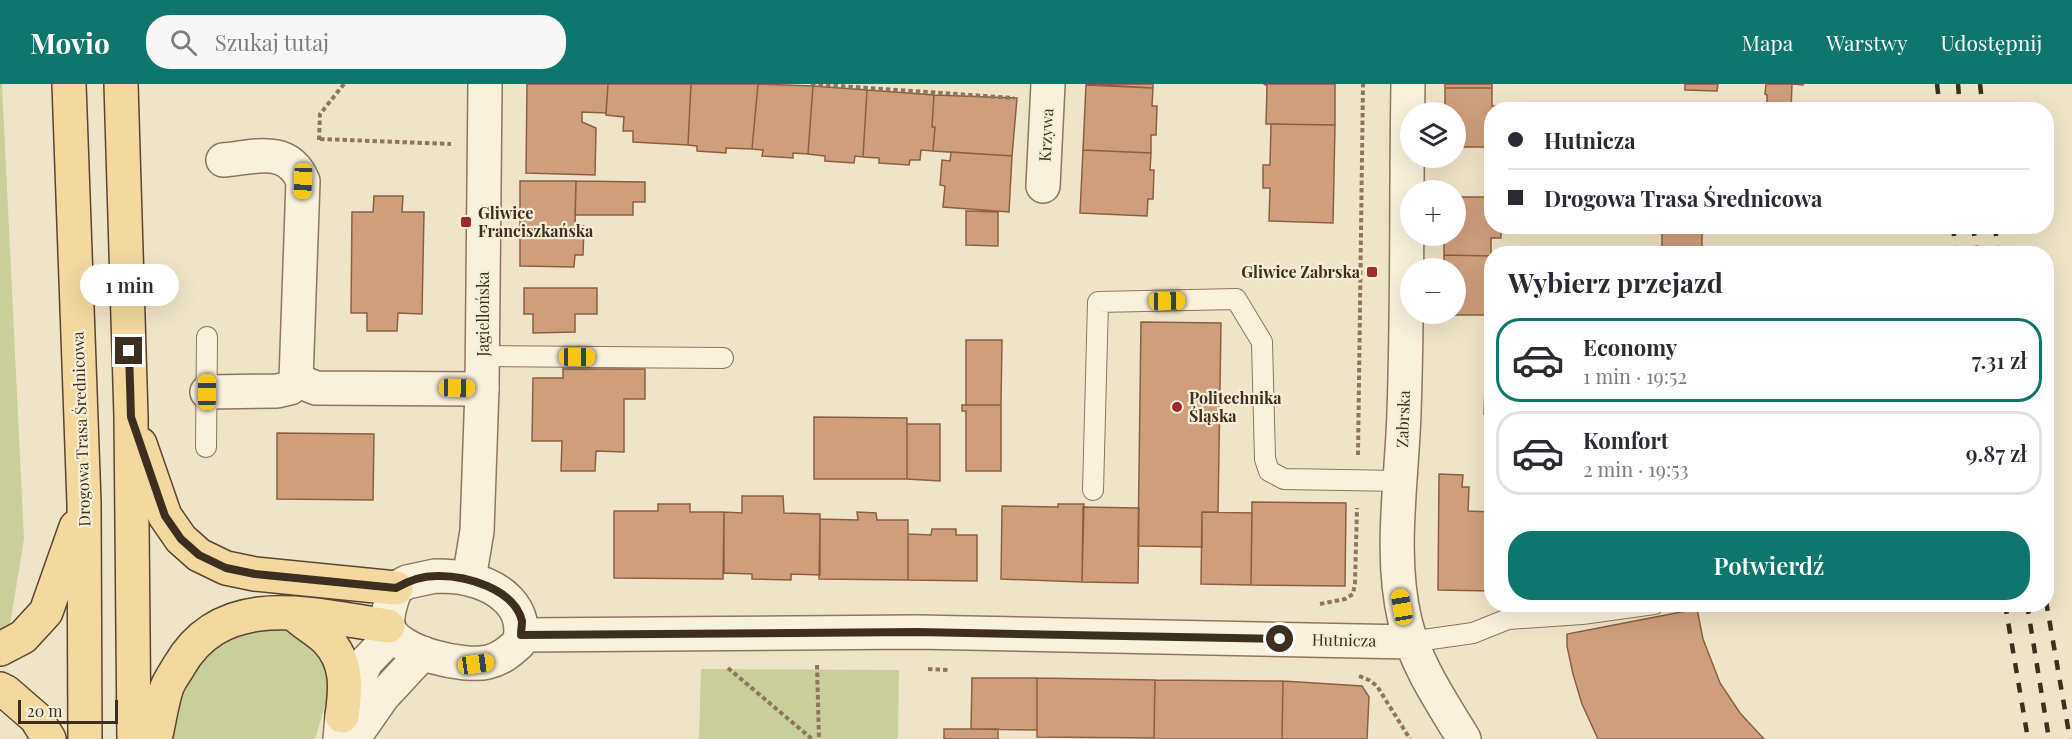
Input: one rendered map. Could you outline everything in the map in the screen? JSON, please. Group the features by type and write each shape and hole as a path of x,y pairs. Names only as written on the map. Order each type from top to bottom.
{"main road":[{"name":"Drogowa Trasa Średnicowa","path":"69,84 84,503 85,739"},
{"path":"121,84 131,417 134,739"},
{"path":"131,417 165,516 181,539 199,555 226,568 255,574 396,588"},
{"path":"0,650 23,637 46,612 84,503"},
{"path":"292,612 327,640 342,662 346,687 345,731"},
{"path":"155,739 166,688 189,648 221,625 248,615 292,612 390,631"},
{"path":"0,689 36,718 50,739"}],"street":[{"name":"Jagiellońska","path":"469,579 477,531 483,389 485,84"},
{"name":"Krzywa","path":"1043,186 1048,84"},
{"name":"Zabrska","path":"1407,84 1404,411 1397,555 1400,595 1410,642 1420,666 1464,739"},
{"path":"207,392 277,391 290,388 296,380 303,181 298,170 283,157 223,160"},
{"path":"296,380 316,388 483,389"},
{"path":"345,731 366,662 390,631 390,605 396,588 407,582 435,576 469,579 496,590 513,604 522,620 519,643 501,658 488,663 476,664 430,656 402,645 390,631"},
{"name":"Hutnicza","path":"521,635 917,632 1410,642"},
{"path":"345,731 383,696 423,653"}],"lane":[{"path":"1093,490 1098,302 1236,300 1262,342 1265,459 1269,471 1284,479 1400,481"},
{"path":"206,447 207,337"},
{"path":"483,356 723,358"},
{"path":"1410,642 1473,633 1508,619 1596,612"}],"path":[{"path":"298,170 320,140 320,114 344,84"},
{"path":"811,84 1019,99"},
{"path":"1337,600 1345,599 1353,594 1355,583 1363,84"},
{"path":"320,140 460,144"},
{"path":"817,660 819,739"},
{"path":"726,667 812,739"},
{"path":"1351,676 1361,676 1377,686 1410,739"}],"green space":[{"path":"0,84 2,84 24,539 10,625 0,630"},
{"path":"283,627 309,638 328,663 331,686 315,739 169,739 180,682 211,645 248,628"},
{"path":"701,669 899,670 898,739 699,739"}],"building":[{"path":"527,84 608,84 606,113 582,112 582,122 596,128 595,175 526,173"},
{"path":"608,84 691,84 688,145 633,142 633,131 623,131 624,117 606,115"},
{"path":"691,84 758,84 752,149 726,148 726,153 697,151 697,146 688,145"},
{"path":"758,84 813,86 808,154 793,153 793,158 762,156 763,150 752,149"},
{"path":"1086,84 1153,84 1153,88"},
{"path":"1264,84 1335,84 1335,125 1266,124 1267,86"},
{"path":"1445,84 1492,84 1492,88 1445,88"},
{"path":"1685,84 1718,84 1717,91 1685,90"},
{"path":"1766,84 1792,84 1791,102 1767,102"},
{"path":"1086,85 1153,88 1152,106 1157,106 1156,135 1151,135 1151,153 1083,150"},
{"path":"813,86 867,90 863,157 855,156 854,163 825,161 825,156 808,154"},
{"path":"1445,88 1492,88 1492,102 1484,102 1484,147 1466,147 1466,102 1445,102"},
{"path":"867,90 934,95 933,151 921,150 920,160 910,160 909,165 879,163 879,158 863,157"},
{"path":"934,95 1017,98 1012,156 933,151"},
{"path":"1271,124 1335,125 1333,223 1269,221 1270,188 1263,188 1263,165 1270,165"},
{"path":"1083,150 1151,153 1150,170 1154,170 1153,199 1148,199 1147,216 1080,213"},
{"path":"951,152 1012,156 1009,212 943,207 945,186 940,185 942,160 950,161"},
{"path":"520,181 576,181 575,226 584,226 583,255 575,255 574,267 520,266"},
{"path":"576,181 645,182 645,202 633,202 633,215 575,215"},
{"path":"374,196 403,196 402,212 424,212 422,314 398,313 397,331 367,331 367,313 351,313 352,212 373,212"},
{"path":"1466,197 1484,197 1484,234 1501,234 1501,238 1491,238 1491,246 1484,246 1484,256 1444,255 1444,246 1466,246"},
{"path":"966,211 998,212 998,246 966,245"},
{"path":"1662,234 1702,234 1702,246 1662,246"},
{"path":"1444,255 1484,256 1484,315 1466,315 1466,258 1444,258"},
{"path":"524,288 597,288 597,314 575,314 575,332 533,333 533,314 524,314"},
{"path":"1141,322 1221,323 1218,512 1202,512 1202,547 1138,546"},
{"path":"966,340 1002,340 1001,405 966,405"},
{"path":"563,369 645,369 645,399 624,399 624,452 596,451 595,471 561,471 562,441 532,441 533,378 563,378"},
{"path":"962,405 1001,405 1001,471 966,471 966,411 962,411"},
{"path":"814,417 907,418 907,479 814,479"},
{"path":"907,424 940,424 940,481 907,479"},
{"path":"277,433 374,434 373,500 277,499"},
{"path":"1439,474 1463,475 1462,487 1469,487 1468,511 1484,512 1484,591 1438,590"},
{"path":"742,496 783,496 784,513 820,514 820,575 791,574 791,580 752,579 752,574 724,573 724,512 742,513"},
{"path":"1252,502 1346,503 1345,586 1251,585"},
{"path":"658,504 690,504 690,512 724,512 723,579 614,578 614,511 658,511"},
{"path":"1058,504 1084,504 1082,582 1001,579 1002,506 1058,507"},
{"path":"1083,507 1139,508 1138,583 1082,582"},
{"path":"857,512 876,513 877,520 908,520 908,580 819,579 820,519 858,520"},
{"path":"1202,512 1252,513 1251,585 1201,584"},
{"path":"932,529 956,529 956,535 977,535 977,581 908,580 908,534 931,535"},
{"path":"1681,612 1698,612 1703,639 1720,683 1740,713 1764,739 1598,739 1582,704 1573,674 1567,634"},
{"path":"972,678 1037,678 1037,730 971,729"},
{"path":"1037,678 1155,680 1154,738 1037,737"},
{"path":"1155,680 1283,681 1282,739 1154,739"},
{"path":"1283,681 1362,686 1369,697 1367,739 1282,739"},
{"path":"944,729 998,729 998,739 944,739"}],"railway":[{"path":"1937,84 1939,102"},
{"path":"1958,84 1959,102"},
{"path":"1980,84 1982,102"},
{"path":"1954,234 1955,246"},
{"path":"1974,234 1976,246"},
{"path":"1996,234 1997,246"},
{"path":"2006,612 2028,739"},
{"path":"2028,612 2049,739"},
{"path":"2048,612 2070,739"}],"place":[{"name":"Gliwice Franciszkańska","path":"466,222"},
{"name":"Gliwice Zabrska","path":"1372,272"},
{"name":"Politechnika Śląska","path":"1177,407"}],"route":[{"path":"129,351 131,417 165,516 181,539 199,555 226,568 255,574 396,588 407,582 435,576 469,579 496,590 513,604 522,620 521,635 917,632 1280,639"}]}
